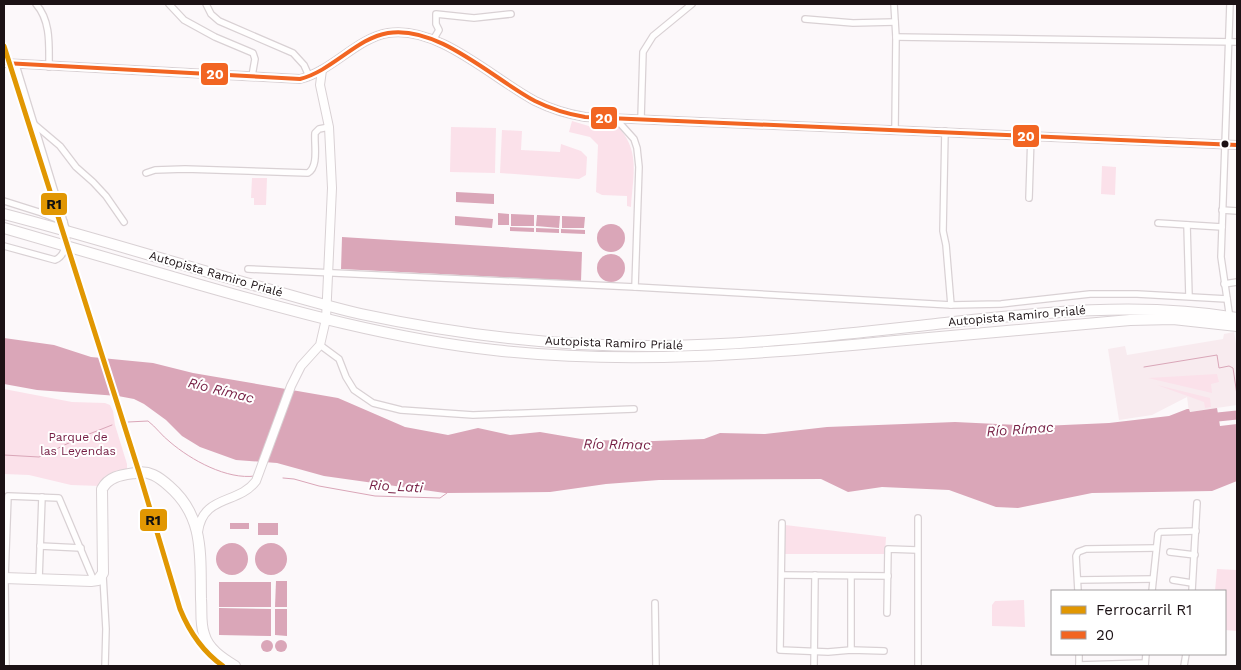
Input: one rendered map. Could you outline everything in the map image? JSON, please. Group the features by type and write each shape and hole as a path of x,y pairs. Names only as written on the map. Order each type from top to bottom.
{"highway":[{"name":"Autopista Ramiro Prialé","path":"4,214 66,227 326,305 417,325 488,336 566,343 658,346 723,344 1093,309 1178,312 1234,321"},
{"name":"Autopista Ramiro Prialé","path":"4,228 326,319 400,336 492,350 558,356 681,358 776,353 1130,320 1234,321"},
{"path":"5,578 94,581 100,578 103,574 101,492 106,483 113,478 138,472 149,473 158,477 178,494 192,515 198,532 203,631 212,648 235,666"}],"street":[{"path":"36,4 45,17 49,40 49,66"},
{"path":"169,4 184,20 215,37 253,54 255,60 252,76"},
{"path":"206,4 211,14 219,20 292,52 304,65 310,76 320,85"},
{"path":"641,118 643,52 653,36 692,4"},
{"path":"894,4 896,37 895,130"},
{"path":"1230,4 1221,257 1227,299 1234,321"},
{"path":"432,40 439,30 436,24 436,14 474,18 511,14"},
{"path":"805,19 852,23 895,22"},
{"path":"4,63 293,79 310,76 362,44 386,33 412,33 447,45 535,101 561,113 585,117 1237,145"},
{"path":"896,37 1237,42"},
{"path":"4,246 55,260 62,256 66,246 66,227 16,64"},
{"path":"198,532 202,518 209,508 216,503 242,493 256,481 301,366 320,346 326,319 332,188 328,127 320,85 322,70"},
{"path":"616,119 634,138 637,148 639,167 634,287"},
{"path":"34,124 60,146 76,167 106,196 124,222"},
{"path":"146,173 155,170 185,169 308,173 315,166 315,133 319,129 328,127"},
{"path":"945,131 943,231 946,245 950,305"},
{"path":"1029,198 1032,135"},
{"path":"4,201 42,213 66,227"},
{"path":"1222,210 1237,212"},
{"path":"1158,223 1222,227"},
{"path":"1187,225 1189,296"},
{"path":"248,268 950,305 1001,304 1090,294 1189,296 1227,299"},
{"path":"1224,284 1237,282"},
{"path":"320,346 339,360 354,390 373,403 402,410 473,415 634,409"},
{"path":"6,666 5,578 8,496 59,498 94,581"},
{"path":"39,579 42,497"},
{"path":"1192,590 1197,503"},
{"path":"918,518 918,666"},
{"path":"782,523 780,650 814,652 884,651"},
{"path":"1152,590 1158,534 1160,532 1196,531"},
{"path":"40,546 81,548"},
{"path":"1078,590 1076,556 1078,552 1086,549 1156,548"},
{"path":"887,613 888,549 917,550"},
{"path":"1170,552 1195,555"},
{"path":"103,574 106,629 105,666"},
{"path":"782,575 888,576"},
{"path":"814,666 815,575"},
{"path":"851,576 851,650"},
{"path":"1078,580 1153,579"},
{"path":"1173,580 1192,583"},
{"path":"655,603 656,666"},
{"path":"1079,666 1145,665"}],"shaded area":[{"path":"1234,332 1237,349 1237,405 1189,412 1187,397 1152,415 1119,420 1108,349 1125,346 1127,355 1223,339 1224,334"}],"green space":[{"path":"572,121 592,127 594,122 616,125 624,134 629,143 634,163 631,207 627,206 627,196 602,195 596,192 598,145 590,137 569,132"},
{"path":"451,127 496,128 495,173 450,172"},
{"path":"502,130 522,131 521,150 560,152 561,144 581,151 587,157 586,175 579,179 500,173"},
{"path":"1102,166 1116,167 1115,195 1101,194"},
{"path":"252,178 267,178 266,205 254,205 254,198 251,198"},
{"path":"1217,374 1219,382 1211,384 1212,393 1148,378"},
{"path":"1157,385 1210,398 1211,407 1205,408 1204,402"},
{"name":"Parque de las Leyendas","path":"4,389 72,402 105,403 110,405 127,464 127,471 100,486 71,485 29,475 4,474"},
{"path":"785,525 886,537 885,554 785,554"},
{"path":"1217,569 1237,570 1237,631 1226,630 1226,590 1215,590"},
{"path":"1024,600 1025,627 992,626 992,605 995,601"}],"water":[{"path":"456,192 494,194 494,204 456,202"},
{"path":"498,213 509,214 509,225 498,225"},
{"path":"511,214 534,215 534,226 511,226"},
{"path":"537,215 560,216 559,228 536,226"},
{"path":"455,216 493,219 492,228 455,225"},
{"path":"562,216 585,217 584,228 562,228"},
{"path":"611,224 621,228 625,238 621,248 611,252 601,248 597,238 601,228"},
{"path":"510,227 534,228 534,232 510,231"},
{"path":"536,228 559,229 559,233 536,232"},
{"path":"561,229 585,230 585,234 561,233"},
{"path":"342,237 582,252 581,281 341,269"},
{"path":"611,254 621,258 625,268 621,278 611,282 601,278 597,268 601,258"},
{"path":"4,338 54,345 91,357 153,363 193,373 338,398 405,427 448,435 478,428 510,435 540,432 587,440 654,441 704,439 720,433 765,434 827,427 955,422 1042,426 1109,423 1169,416 1187,409 1190,412 1217,408 1220,426 1237,424 1237,481 1212,491 1092,493 1018,508 996,507 949,490 882,487 848,492 821,479 659,480 606,484 550,492 445,493 324,476 277,463 236,460 200,447 182,436 166,420 144,404 134,399 118,396 37,390 4,384"},
{"path":"230,523 249,523 249,529 230,529"},
{"path":"258,523 278,523 278,535 258,535"},
{"path":"232,543 244,547 248,559 244,571 232,575 220,571 216,559 220,547"},
{"path":"271,543 283,547 287,559 283,571 271,575 259,571 255,559 259,547"},
{"path":"276,581 287,581 287,607 275,607"},
{"path":"219,582 271,582 271,607 219,607"},
{"path":"219,608 271,609 271,636 219,635"},
{"path":"275,609 287,609 287,636 275,635"},
{"path":"267,640 273,646 267,652 261,646"},
{"path":"281,640 287,646 281,652 275,646"}],"waterway":[{"path":"1144,367 1217,355 1219,368 1229,366 1233,368 1237,395"},
{"name":"Río Rímac","path":"1208,418 1237,415"},
{"name":"Rio_Lati","path":"128,422 148,421 179,449 199,462 221,472 233,475 255,476"},
{"name":"Rio_Lati","path":"4,455 39,457 112,425"},
{"name":"Rio_Lati","path":"283,478 375,496 440,498 447,493"}],"rail line":[{"name":"R1","path":"4,46 139,472 180,609 197,641 223,666"}],"transit line":[{"name":"20","path":"4,63 300,79 323,69 377,36 388,33 407,33 426,37 464,55 541,104 559,111 585,117 1237,145"}]}
